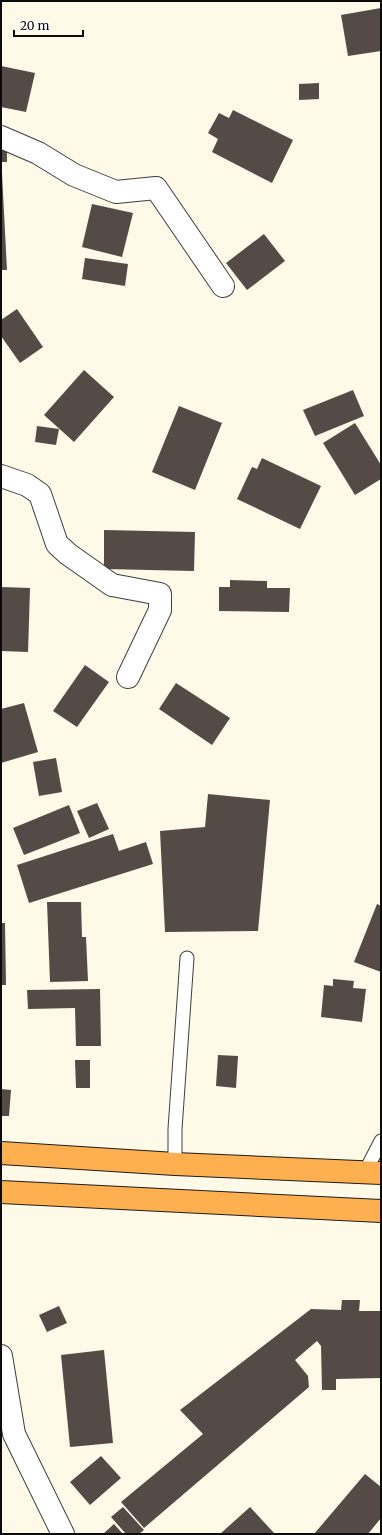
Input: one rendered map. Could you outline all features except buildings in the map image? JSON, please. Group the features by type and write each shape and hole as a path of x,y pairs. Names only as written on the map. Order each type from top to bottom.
{"highway":[{"path":"1,1153 175,1164 373,1172"},
{"path":"1,1192 381,1211"}],"street":[{"path":"1,137 38,153 74,175 116,192 156,188 224,286"},
{"path":"1,476 27,485 40,494 57,544 68,554 112,585 160,594 160,610 128,677"},
{"path":"1,1356 14,1434 63,1534"}],"lane":[{"path":"175,1164 175,1129 187,958"},
{"path":"373,1172 381,1141"}]}
